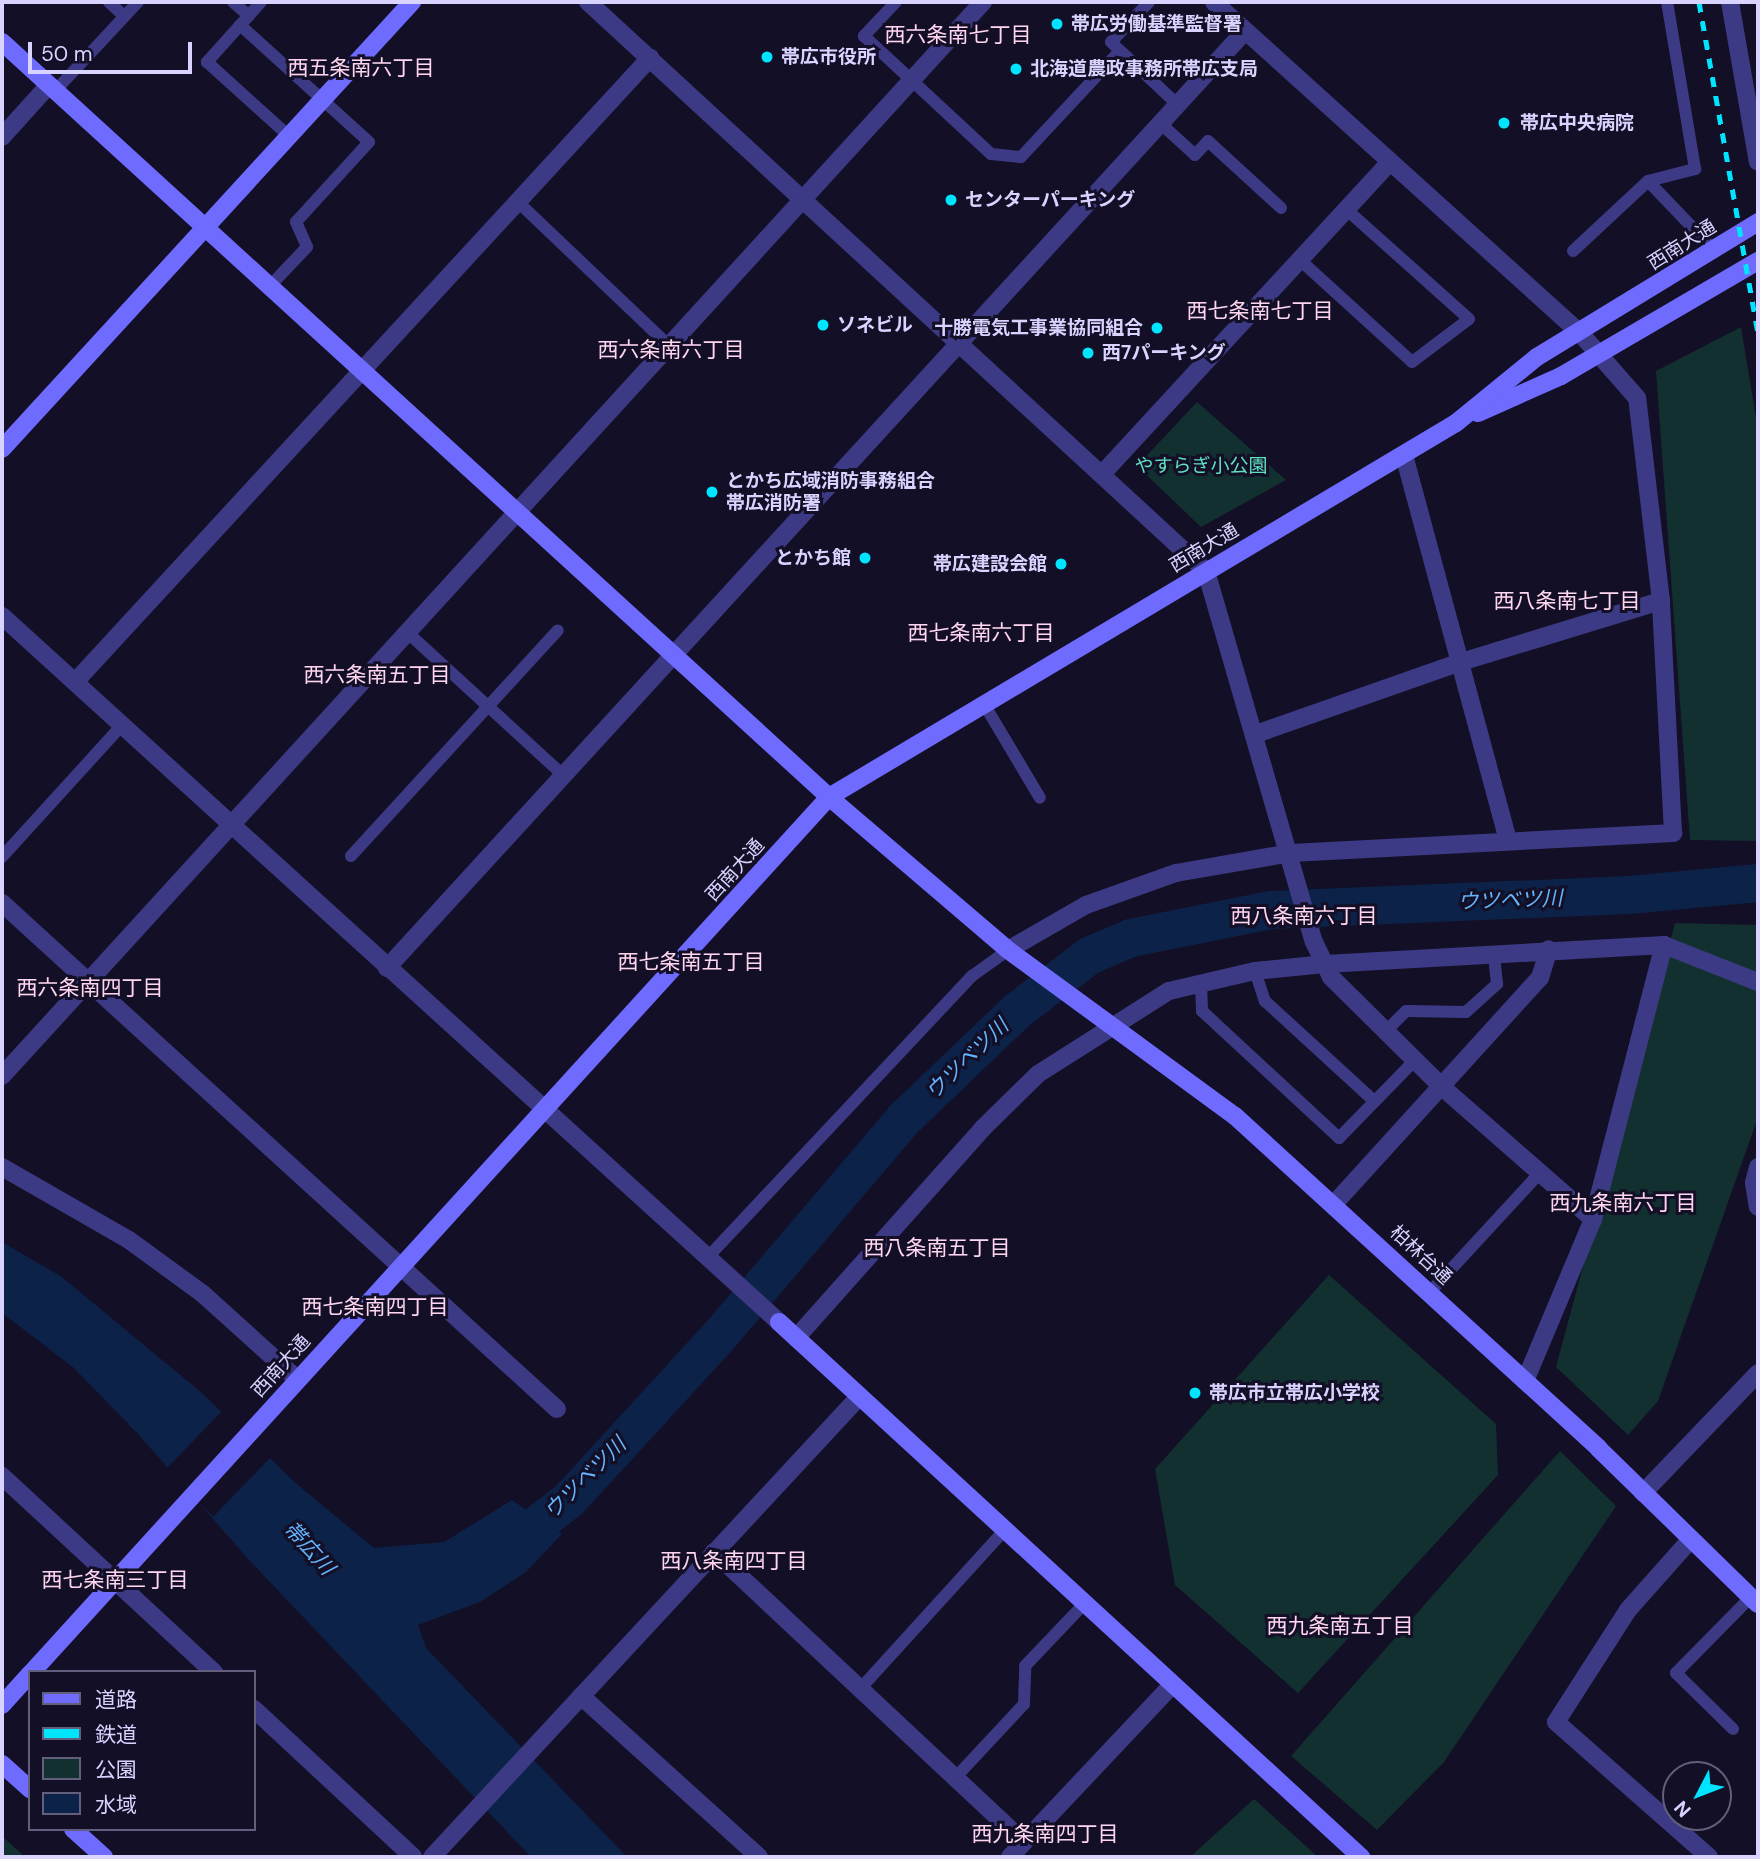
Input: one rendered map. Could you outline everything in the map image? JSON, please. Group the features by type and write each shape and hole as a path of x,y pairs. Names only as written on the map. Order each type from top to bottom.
{"street":[{"path":"2,449 412,2"},
{"path":"588,2 805,198 1206,571 1297,873 1314,942 1331,977 1442,1087 1593,1219"},
{"path":"2,1076 984,2"},
{"path":"1008,950 1086,905 1177,873 1291,853 1672,833 1661,601 1637,398 1602,353 1214,2"},
{"path":"1730,2 1754,113 1758,162"},
{"path":"387,968 958,341 1245,31"},
{"name":"柏林台通","path":"2,42 829,797 1029,967 1113,1024 1235,1116 1334,1204 1525,1381 1754,1601"},
{"path":"75,682 359,370 650,58"},
{"path":"2,137 52,88"},
{"path":"1103,473 1389,163"},
{"name":"西南大通","path":"1456,423 1537,357 1758,222"},
{"name":"西南大通","path":"34,1670 829,797 1456,423 1602,353 1758,261"},
{"path":"1404,455 1508,840"},
{"path":"1256,734 1461,662 1661,601"},
{"path":"2,616 234,825 387,968 548,1108 1083,1605 1361,1857"},
{"path":"2,903 557,1409"},
{"path":"1525,1381 1593,1219 1664,945"},
{"path":"796,1338 982,1129 1038,1074 1169,991 1255,971 1325,964 1549,949 1664,945 1758,982"},
{"path":"1334,1204 1540,978 1549,949"},
{"path":"2,1167 130,1240 203,1294 297,1379"},
{"path":"1758,1167 1754,1183 1758,1207"},
{"path":"1643,1493 1758,1373"},
{"path":"432,1857 859,1397"},
{"path":"2,1476 212,1670"},
{"path":"1691,1539 1628,1611 1556,1722 1709,1857"},
{"path":"714,1552 1024,1842"},
{"name":"西南大通","path":"2,1705 28,1676"},
{"path":"1010,1857 1171,1686"},
{"path":"581,1696 759,1857"},
{"path":"256,1711 413,1857"},
{"path":"2,1764 28,1787"},
{"path":"76,1831 104,1857"}],"lane":[{"path":"109,2 124,16"},
{"path":"52,88 138,2"},
{"path":"233,2 244,21 322,100 369,142 296,222 307,247 270,287"},
{"path":"261,2 207,62 289,136"},
{"path":"895,2 864,36 911,83 991,154 1021,157 1120,51"},
{"path":"1149,2 1111,42 1177,104"},
{"path":"1573,251 1648,181 1695,169 1667,2"},
{"path":"1160,123 1195,155 1208,141 1281,208"},
{"path":"1648,181 1714,250"},
{"path":"517,201 669,346"},
{"path":"1300,260 1412,362 1469,319 1347,210"},
{"path":"351,856 558,631"},
{"path":"408,633 563,775"},
{"path":"984,704 1040,798"},
{"path":"2,857 122,725"},
{"path":"708,1257 972,976 1008,950"},
{"path":"1386,1031 1406,1011 1466,1012 1497,984 1494,953"},
{"path":"1255,971 1265,1001 1374,1101"},
{"path":"1201,982 1202,1011 1339,1138 1415,1059"},
{"path":"1430,1292 1540,1173"},
{"path":"860,1689 1004,1531"},
{"path":"1733,1729 1676,1674 1754,1601"},
{"path":"955,1778 1024,1704 1025,1666 1083,1605"}],"green space":[{"path":"1741,327 1758,430 1758,841 1690,840 1656,371"},
{"name":"やすらぎ小公園","path":"1197,402 1286,480 1201,527 1137,466"},
{"path":"1675,923 1758,925 1758,1117 1658,1401 1628,1435 1556,1367"},
{"path":"1329,1275 1496,1424 1498,1475 1298,1693 1175,1585 1155,1469"},
{"path":"1560,1451 1616,1506 1444,1762 1377,1830 1291,1756"},
{"path":"1254,1799 1318,1857 1190,1857"},
{"path":"2,1836 25,1857 2,1857"}],"water":[{"name":"帯広川","path":"2,1242 62,1277 203,1394 299,1486 374,1548 444,1542 512,1500 562,1534 526,1572 480,1602 418,1625 426,1648 627,1857 531,1857 250,1561 138,1434 74,1368 2,1313"}],"pier":[{"path":"224,1409 272,1456 213,1517 165,1470"}],"waterway":[{"name":"ウツベツ川","path":"501,1552 569,1500 721,1334 905,1118 1017,1011 1089,956 1131,938 1271,910 1629,895 1758,883"}],"railway":[{"path":"1699,2 1758,333"}],"place":[{"name":"帯広労働基準監督署","path":"1057,24"},
{"name":"帯広市役所","path":"767,57"},
{"name":"北海道農政事務所帯広支局","path":"1016,69"},
{"name":"帯広中央病院","path":"1504,123"},
{"name":"センターパーキング","path":"951,200"},
{"name":"ソネビル","path":"823,325"},
{"name":"十勝電気工事業協同組合","path":"1157,328"},
{"name":"西7パーキング","path":"1088,353"},
{"name":"とかち広域消防事務組合 帯広消防署","path":"712,492"},
{"name":"とかち館","path":"865,558"},
{"name":"帯広建設会館","path":"1061,564"},
{"name":"帯広市立帯広小学校","path":"1195,1393"}],"district":[{"name":"西六条南七丁目","path":"958,35"},
{"name":"西五条南六丁目","path":"361,68"},
{"name":"西七条南七丁目","path":"1260,311"},
{"name":"西六条南六丁目","path":"671,350"},
{"name":"西八条南七丁目","path":"1567,601"},
{"name":"西七条南六丁目","path":"981,633"},
{"name":"西六条南五丁目","path":"377,675"},
{"name":"西八条南六丁目","path":"1304,916"},
{"name":"西七条南五丁目","path":"691,962"},
{"name":"西六条南四丁目","path":"90,988"},
{"name":"西九条南六丁目","path":"1623,1203"},
{"name":"西八条南五丁目","path":"937,1248"},
{"name":"西七条南四丁目","path":"375,1307"},
{"name":"西八条南四丁目","path":"734,1561"},
{"name":"西七条南三丁目","path":"115,1580"},
{"name":"西九条南五丁目","path":"1340,1626"},
{"name":"西九条南四丁目","path":"1045,1834"}]}
